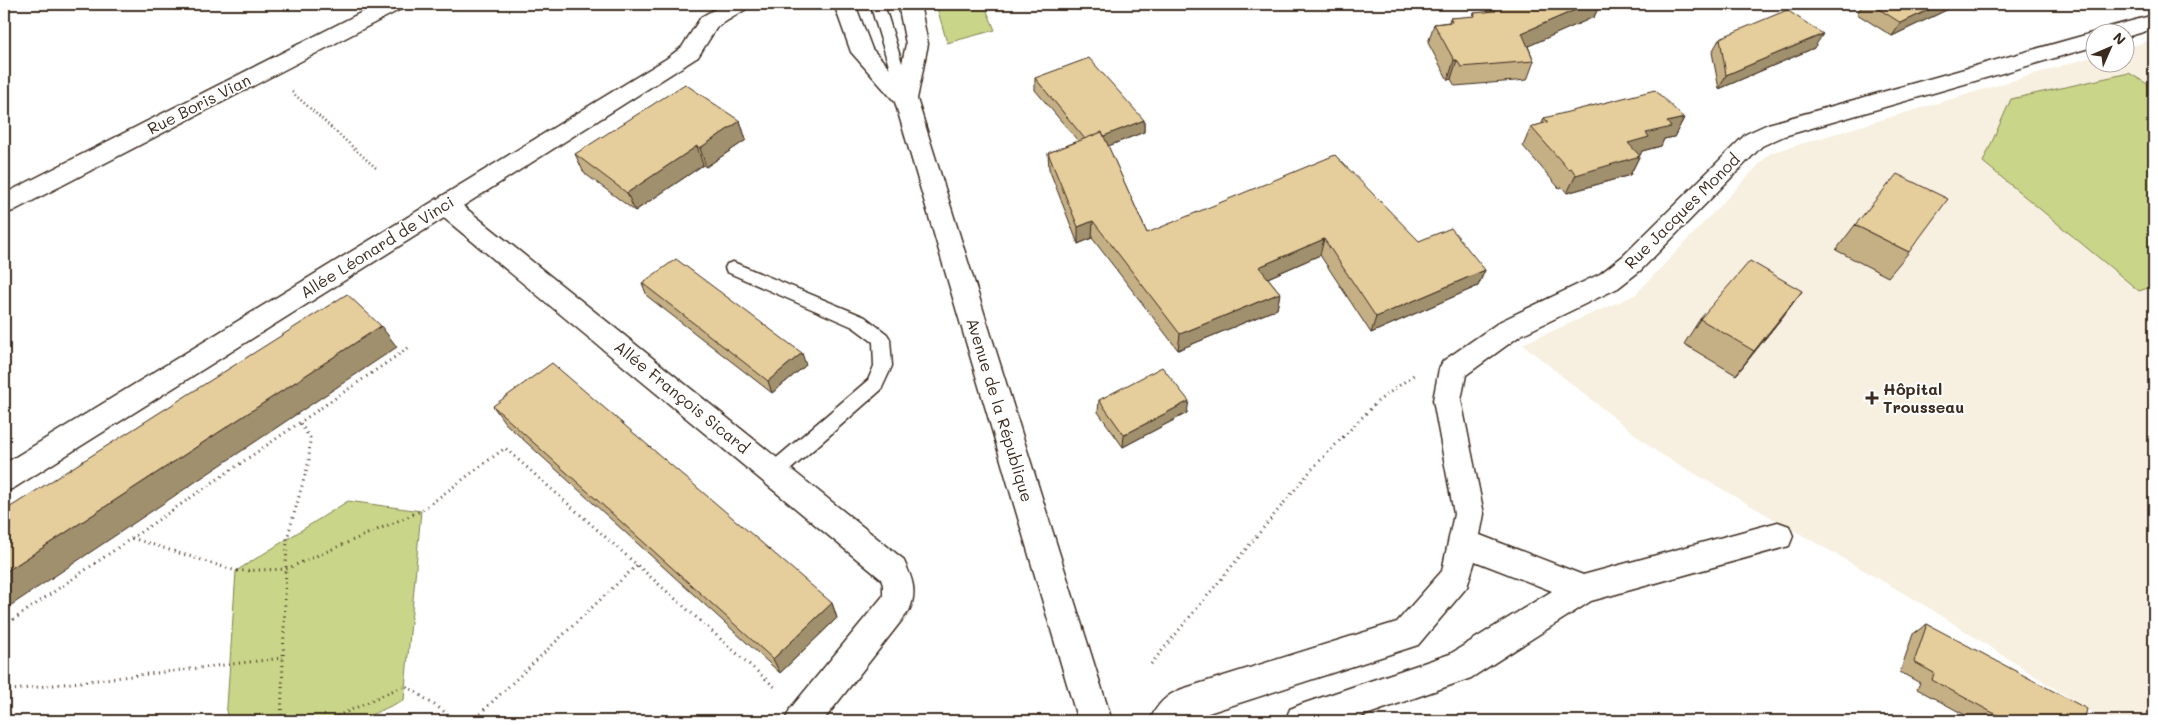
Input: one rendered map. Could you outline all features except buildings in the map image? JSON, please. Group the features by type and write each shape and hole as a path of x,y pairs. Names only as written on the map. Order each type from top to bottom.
{"street":[{"name":"Rue Boris Vian","path":"4,205 394,4"},
{"name":"Allée Léonard de Vinci","path":"4,479 684,57 700,39 709,22 739,4"},
{"name":"Avenue de la République","path":"845,4 862,52 906,98 1094,721"},
{"name":"Avenue de la République","path":"906,98 917,44 909,4"},
{"path":"2136,27 2154,22"},
{"name":"Rue Jacques Monod","path":"1453,369 1511,328 1610,281 1632,263 1754,140 1776,130 2086,41"},
{"name":"Allée François Sicard","path":"445,205 892,569 899,585 898,601 804,718"},
{"path":"1167,721 1182,705 1407,634 1456,577 1469,514 1447,400 1453,369"},
{"path":"1302,721 1460,667 1583,588 1778,536"},
{"path":"1464,542 1583,588"}],"lane":[{"path":"877,4 906,98"},
{"path":"733,268 859,322 880,339 883,366 875,385 774,472"}],"path":[{"path":"268,69 377,169"},
{"path":"4,626 412,346"},
{"path":"1151,664 1312,468 1378,401 1415,374 1453,369"},
{"path":"282,721 287,539 309,461 310,438 300,423"},
{"path":"132,538 236,571 286,569 421,510 505,448 637,565 804,718"},
{"path":"472,721 637,565"},
{"path":"4,691 283,658"},
{"path":"327,721 405,685 458,721"}],"shaded area":[{"name":"Hôpital Trousseau","path":"2154,39 2154,721 2105,721 1926,606 1657,452 1522,344 1635,295 1770,153 2086,59 2086,72 2136,72 2136,45"}],"green space":[{"path":"936,4 984,4 995,30 947,43"},
{"path":"2129,73 2154,88 2154,286 2139,291 1983,162 2011,99"},
{"path":"348,501 421,511 404,700 358,721 226,721 236,571"}],"place":[{"name":"Hôpital Trousseau","path":"1872,398"}]}
